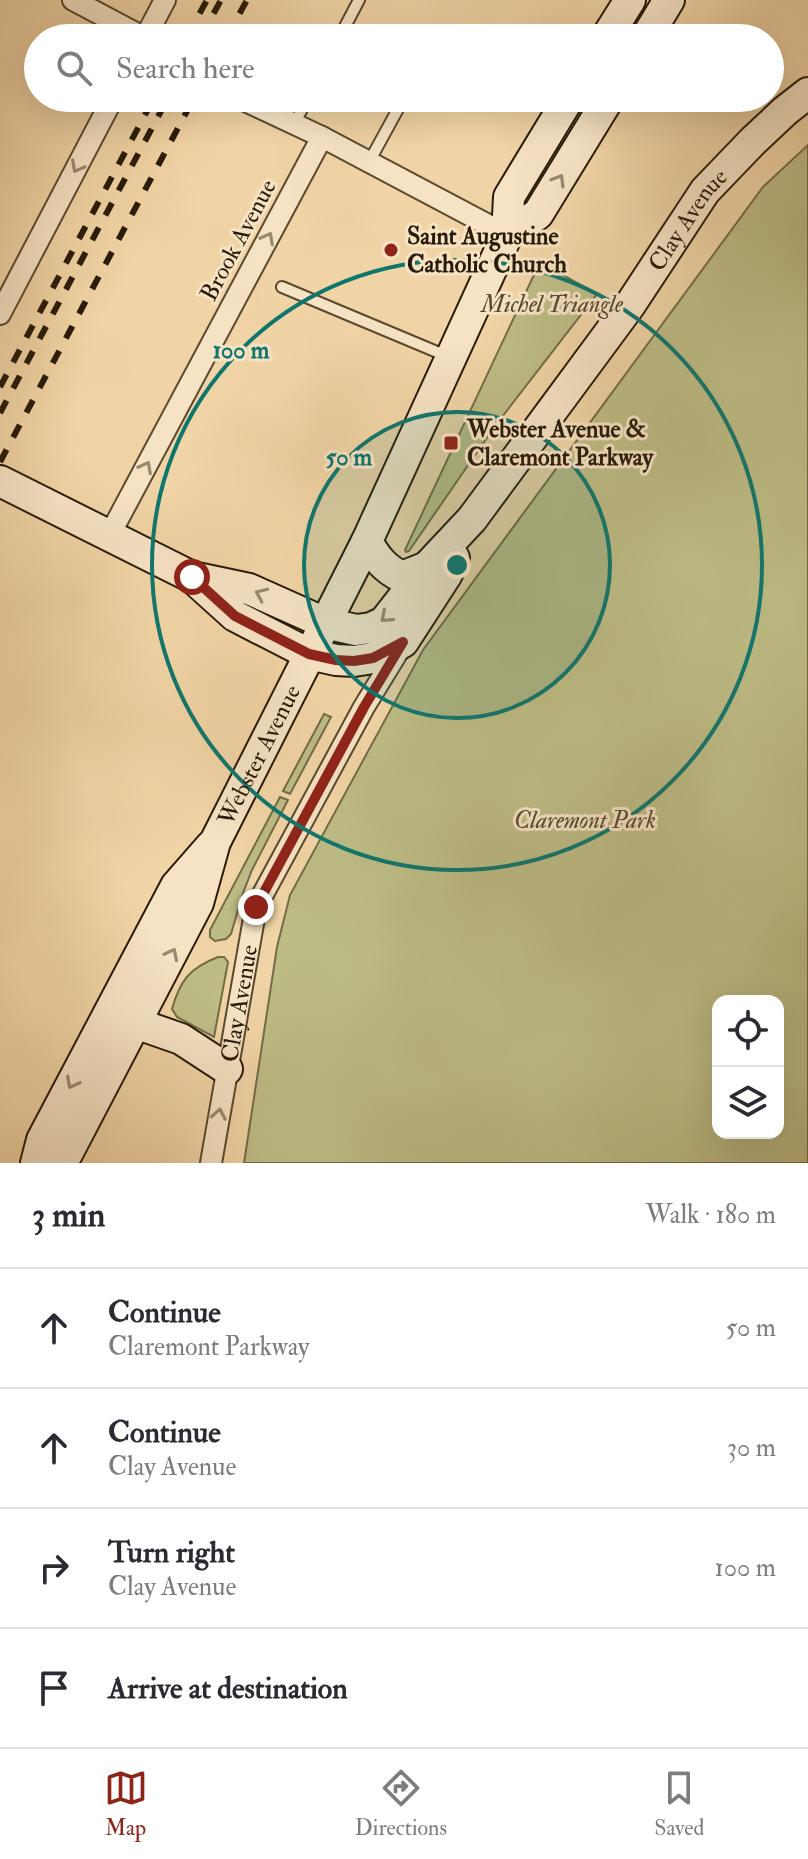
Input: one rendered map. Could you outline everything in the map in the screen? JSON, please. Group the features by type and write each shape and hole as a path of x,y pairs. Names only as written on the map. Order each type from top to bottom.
{"main road":[{"path":"615,24 630,0"},
{"path":"654,24 669,0"},
{"name":"Clay Avenue","path":"784,112 808,93"},
{"name":"Webster Avenue","path":"59,1163 67,1154 176,886 215,842 367,541 507,235 509,197 561,112"},
{"name":"Webster Avenue","path":"507,235 538,214 600,112"},
{"name":"Clay Avenue","path":"192,577 249,589 325,623 356,630 384,622 427,567 472,519 630,305 705,191 784,112"},
{"path":"1,482 192,577 235,616 309,654 354,661 373,658 403,642"},
{"name":"Clay Avenue","path":"403,642 447,574 472,519"},
{"path":"367,541 376,560 392,573 402,577 427,567"},
{"path":"122,1018 181,1039 227,1069"},
{"name":"Webster Avenue","path":"36,1163 42,1140 122,1018"}],"street":[{"path":"73,0 118,24"},
{"path":"152,24 165,0"},
{"path":"0,314 106,112"},
{"path":"269,112 507,235"},
{"name":"Brook Avenue","path":"109,536 322,137"},
{"name":"Clay Avenue","path":"211,1163 256,907 364,707 403,642"}],"lane":[{"path":"346,24 359,0"},
{"path":"294,124 300,112"},
{"path":"369,162 396,112"},
{"path":"282,287 451,358"}],"green space":[{"name":"Claremont Park","path":"808,145 808,1163 244,1163 277,947 290,895 423,650 763,187"},
{"name":"Michel Triangle","path":"540,262 597,294 495,426 406,552 405,550"},
{"path":"324,714 331,717 290,794 283,791"},
{"path":"280,797 288,800 252,870 231,934 226,939 215,941 210,937 210,930"},
{"path":"218,957 224,957 228,962 214,1037 177,1017 172,1009 188,976"}],"railway":[{"path":"194,24 207,0"},
{"path":"208,24 221,0"},
{"path":"234,24 247,0"},
{"path":"0,387 147,112"},
{"path":"0,413 161,112"},
{"path":"0,462 187,112"}],"place":[{"name":"Saint Augustine Catholic Church","path":"391,250"},
{"name":"Webster Avenue & Claremont Parkway","path":"451,443"}],"route":[{"path":"192,577 235,616 309,654 354,661 373,658 403,642 364,707 256,907"}]}
